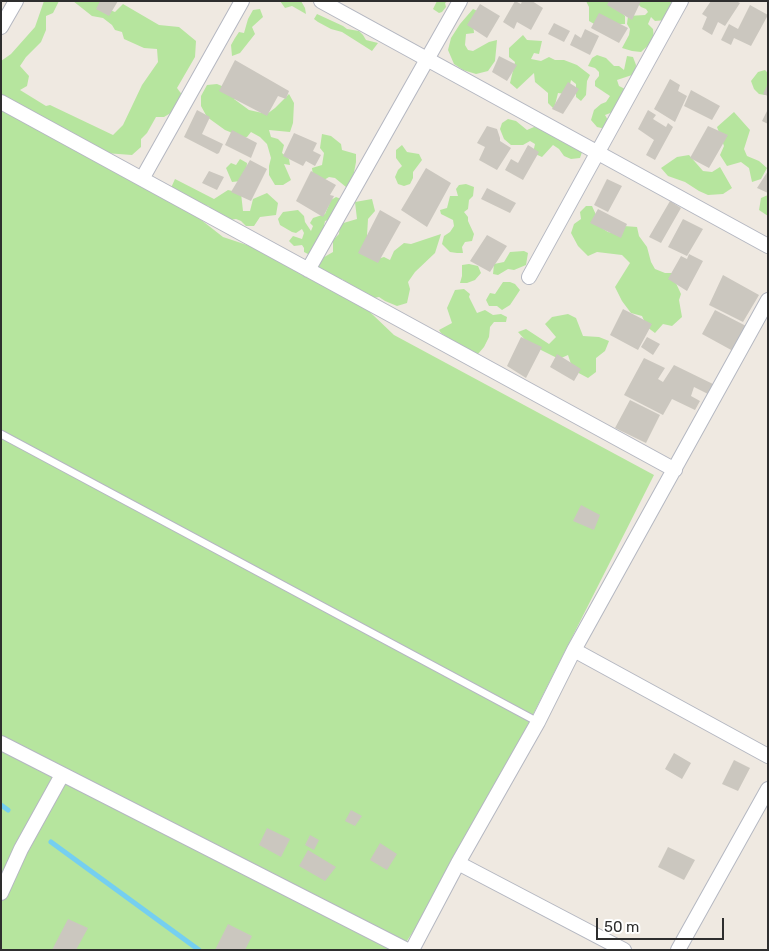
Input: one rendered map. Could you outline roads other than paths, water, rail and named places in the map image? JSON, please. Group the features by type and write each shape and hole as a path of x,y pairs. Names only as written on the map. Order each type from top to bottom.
{"street":[{"path":"1,27 16,1"},
{"path":"142,179 242,1"},
{"path":"321,1 768,246"},
{"path":"308,270 460,1"},
{"path":"529,276 681,1"},
{"path":"1,102 675,470"},
{"path":"412,950 538,722 574,650 768,300"},
{"path":"574,650 768,756"},
{"path":"1,743 407,950"},
{"path":"1,893 21,849 62,774"},
{"path":"678,950 768,789"},
{"path":"458,864 624,950"}],"lane":[{"path":"1,434 538,722"}],"waterway":[{"path":"1,805 8,810"},
{"path":"51,842 199,950"}]}
